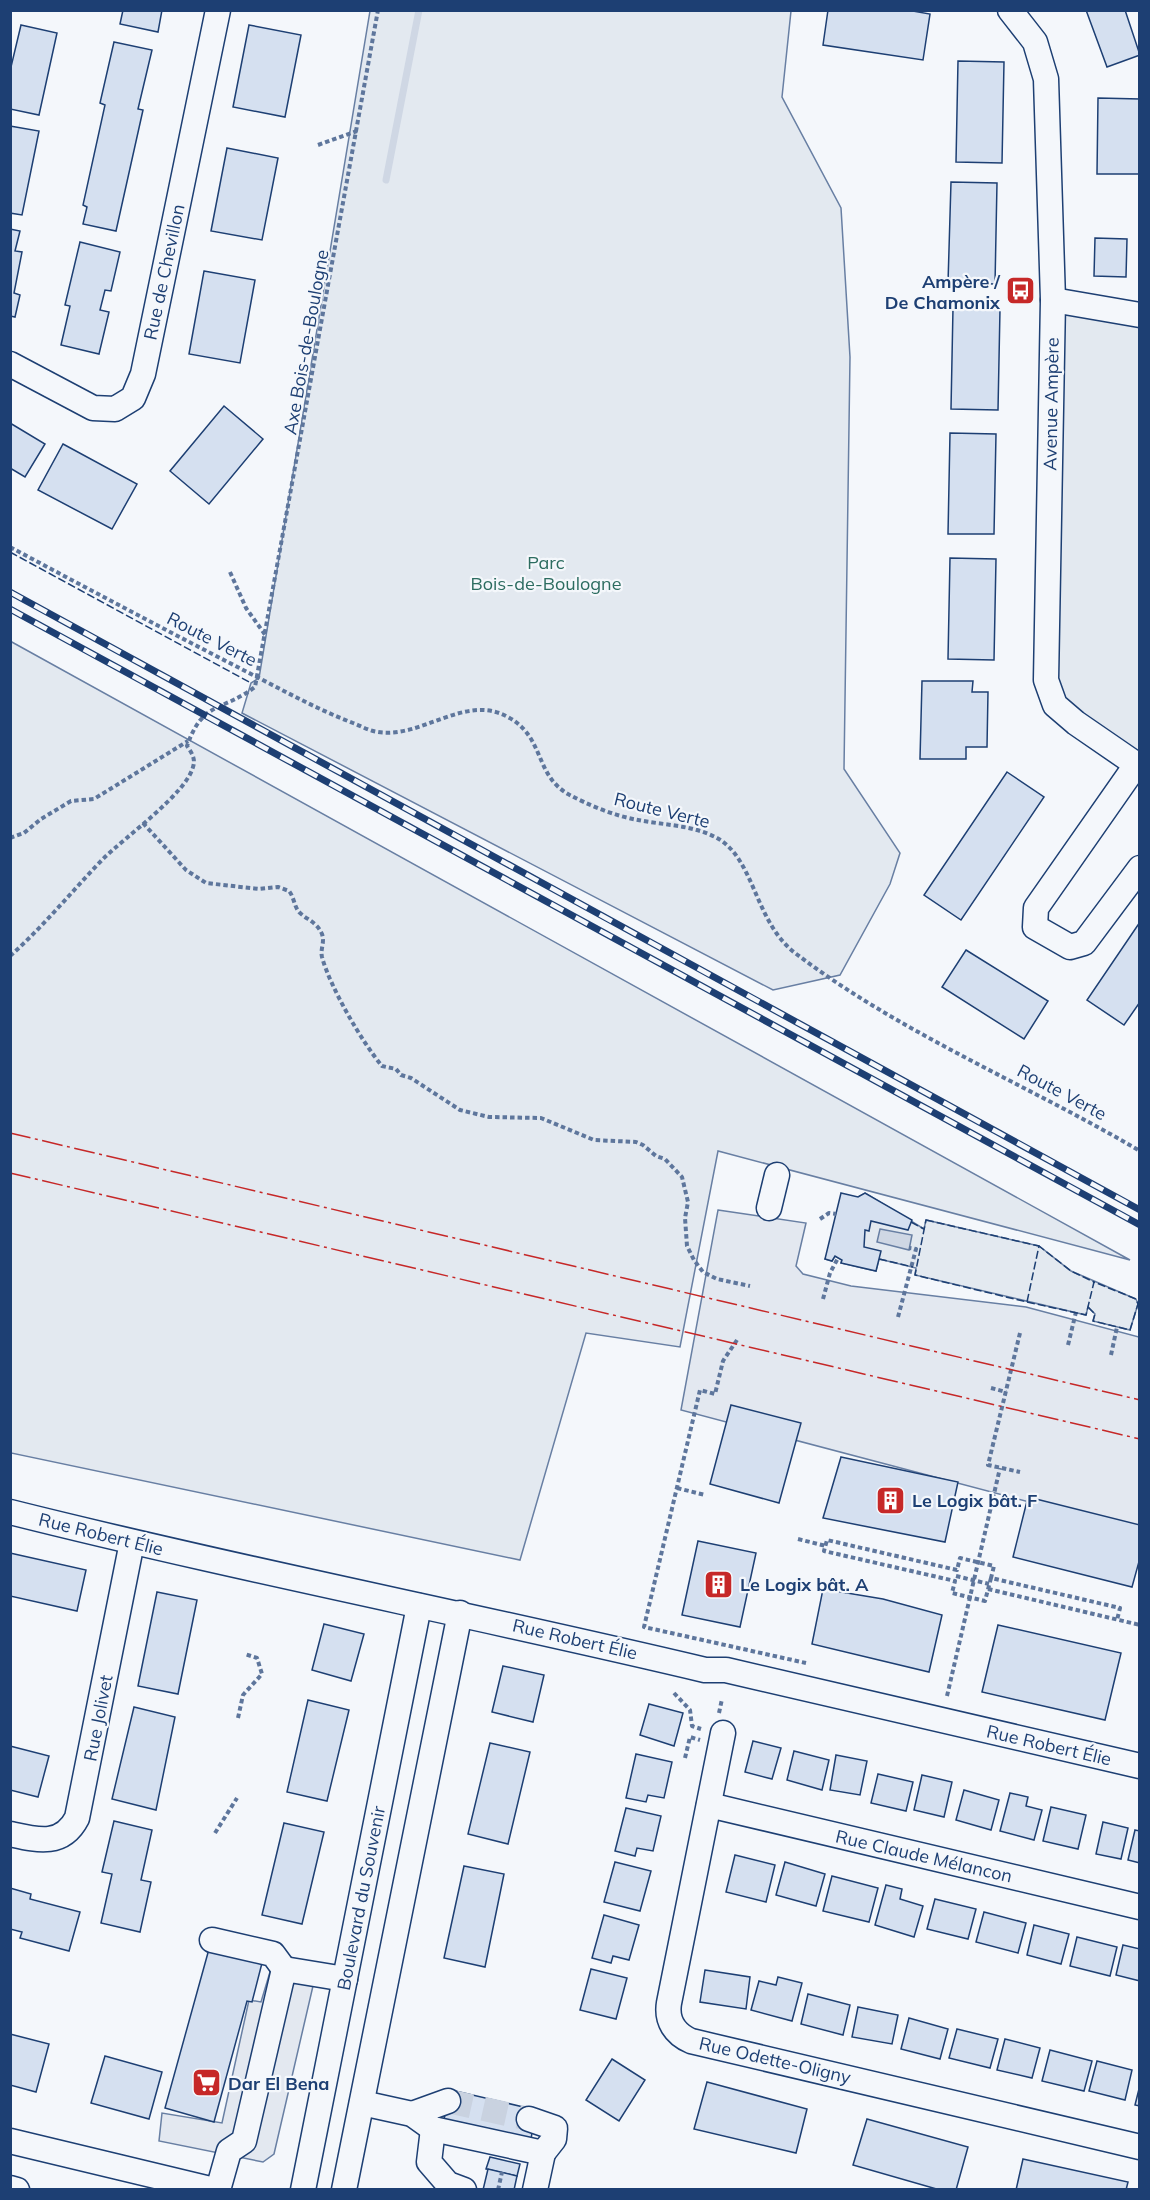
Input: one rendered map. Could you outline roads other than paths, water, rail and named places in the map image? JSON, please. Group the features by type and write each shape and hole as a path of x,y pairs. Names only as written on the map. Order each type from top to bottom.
{"street":[{"name":"Rue de Chevillon","path":"10,364 93,408 115,409 133,398 143,374 218,10"},
{"name":"Avenue Ampère","path":"1010,10 1035,42 1046,79 1053,300 1046,680 1055,705 1076,723 1138,766 1036,908 1035,927 1070,947 1084,944 1140,868"},
{"path":"1053,300 1140,315"},
{"path":"769,1208 777,1175"},
{"name":"Rue Robert Élie","path":"10,1512 132,1542 419,1606 460,1613 705,1670 726,1670 1140,1766"},
{"name":"Rue Jolivet","path":"10,1834 49,1841 66,1833 77,1818 132,1542"},
{"name":"Boulevard du Souvenir","path":"303,2190 419,1606"},
{"path":"344,2190 460,1613"},
{"name":"Rue Odette-Oligny","path":"714,1730 709,1805 668,2009 670,2021 681,2036 1140,2147"},
{"name":"Rue Claude Mélancon","path":"709,1805 1140,1907"},
{"path":"212,1940 273,1954 284,1969 345,1980"},
{"path":"10,2141 216,2190 229,2151 244,2141 284,1969"},
{"path":"412,2114 448,2101"},
{"path":"362,2103 412,2114 433,2129 543,2153"},
{"path":"529,2119 555,2128 554,2139 543,2153 535,2190"},
{"path":"433,2129 429,2162 448,2184 464,2190"},
{"path":"10,2188 17,2190"}],"waterway":[{"path":"386,180 419,10"}],"tunnel":[{"path":"448,2101 529,2119"}],"railway":[{"path":"10,592 1140,1210"},
{"path":"10,609 1140,1225"}],"place":[{"name":"Ampère / De Chamonix","path":"1021,291"},
{"name":"Le Logix bât. F","path":"891,1500"},
{"name":"Le Logix bât. A","path":"719,1584"},
{"name":"Dar El Bena","path":"207,2083"}],"park label":[{"name":"Parc Bois-de-Boulogne","path":"546,572"}]}
